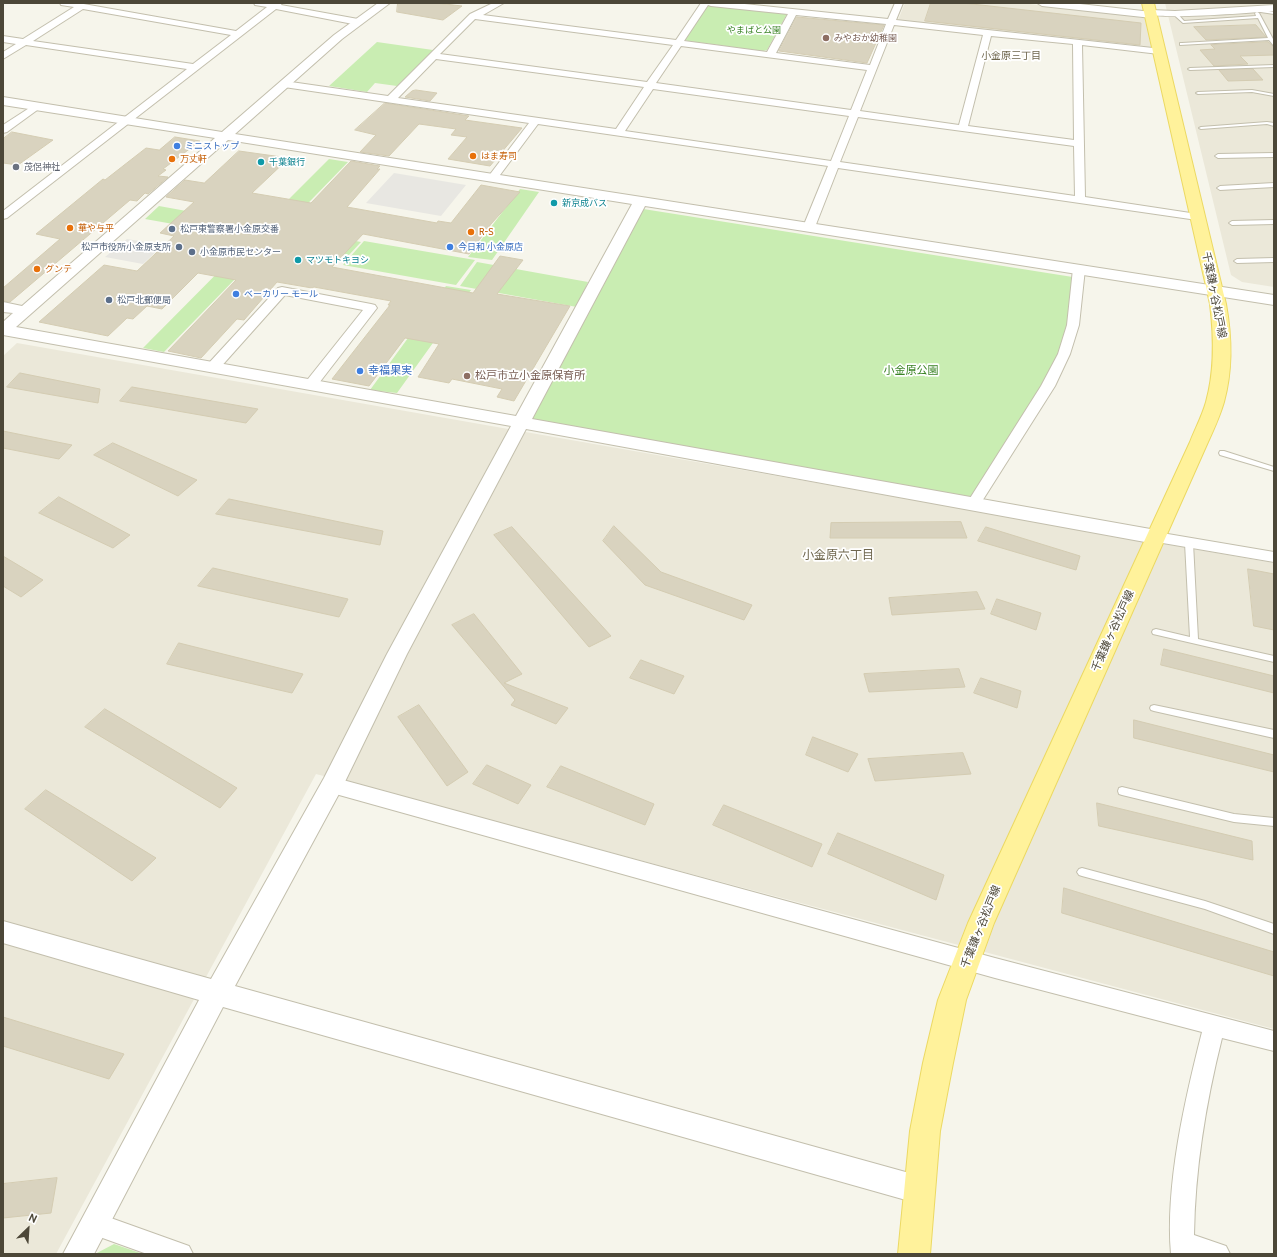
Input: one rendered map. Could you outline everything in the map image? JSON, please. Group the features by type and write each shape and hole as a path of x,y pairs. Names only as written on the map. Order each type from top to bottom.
{"main road":[{"name":"千葉鎌ヶ谷松戸線","path":"914,1254 925,1131 952,1000 981,923 1215,403 1221,373 1224,345 1215,290 1150,10"}],"street":[{"path":"64,3 238,34"},
{"path":"258,3 276,5 358,22"},
{"path":"3,330 284,84 358,22 385,3"},
{"path":"391,99 473,16 500,3"},
{"path":"618,132 705,3"},
{"path":"710,3 1159,51"},
{"path":"809,227 899,3"},
{"path":"1042,3 1150,10 1175,14 1258,14 1274,8"},
{"path":"3,216 276,5"},
{"path":"3,56 83,6"},
{"path":"770,54 793,12"},
{"path":"473,16 873,68"},
{"path":"963,128 988,32"},
{"path":"3,39 195,67"},
{"path":"1077,42 1080,199"},
{"path":"434,56 1079,144"},
{"path":"284,84 1197,217"},
{"path":"3,101 1274,300"},
{"path":"3,130 37,106"},
{"path":"493,177 536,120"},
{"path":"78,1254 217,993 332,785 397,654 641,200"},
{"path":"974,503 1048,386 1064,354 1073,325 1079,269"},
{"path":"213,367 282,291 371,308 311,384"},
{"path":"3,307 25,311"},
{"path":"3,330 1274,557"},
{"path":"332,785 966,960 1274,1041"},
{"path":"3,932 920,1190"},
{"path":"1214,1026 1199,1088 1190,1137 1184,1187 1182,1248 1218,1254"},
{"path":"94,1224 181,1254"}],"lane":[{"path":"1274,13 1258,14 1274,44"},
{"path":"1267,31 1274,32"},
{"path":"1182,44 1271,39"},
{"path":"1190,69 1274,66"},
{"path":"1198,93 1252,91 1274,96"},
{"path":"1201,128 1267,123 1274,125"},
{"path":"1218,156 1274,154"},
{"path":"1220,188 1274,185"},
{"path":"1232,223 1274,222"},
{"path":"1237,261 1274,260"},
{"path":"1222,453 1274,469"},
{"path":"1189,543 1194,640"},
{"path":"1156,632 1274,659"},
{"path":"1154,708 1274,734"},
{"path":"1122,792 1234,818 1274,822"},
{"path":"1082,872 1205,905 1274,929"}],"shaded area":[{"path":"905,3 1022,3 1147,18 1156,48 898,20"},
{"path":"1165,3 1274,3 1274,287 1242,282 1231,275"},
{"path":"394,173 466,185 441,216 366,203"},
{"path":"127,239 163,245 143,264 105,257"},
{"path":"17,343 1274,563 1274,1029 316,774 56,1254 3,1254 3,356"}],"green space":[{"name":"やまばと公園","path":"708,5 787,14 767,50 763,51 685,40"},
{"path":"377,42 433,50 397,86 375,83 367,92 329,86"},
{"path":"329,159 348,162 284,228 361,242 349,255 272,241 164,352 143,348 252,238 145,219 159,206 263,225"},
{"path":"520,189 539,192 492,260 468,257"},
{"name":"小金原公園","path":"637,208 1079,278 1068,339 974,503 522,423"},
{"path":"364,241 475,260 456,285 343,265"},
{"path":"477,262 588,282 577,307 460,286"},
{"path":"446,286 471,290 397,393 370,390"},
{"path":"114,1244 143,1254 95,1254"}],"building":[{"path":"398,3 436,3 462,6 443,20 397,12"},
{"path":"931,3 963,3 1141,23 1140,45 925,21"},
{"path":"797,17 884,25 867,63 779,51"},
{"path":"1256,25 1266,37 1206,40 1194,27"},
{"path":"1268,42 1274,47 1274,55 1240,56 1248,64 1214,66 1200,50 1215,49 1211,45"},
{"path":"1253,69 1263,80 1228,81 1219,70"},
{"path":"416,90 437,93 430,101 405,97 412,91"},
{"path":"385,103 469,116 465,120 522,128 490,166 448,159 467,137 451,135 456,129 419,124 389,156 360,152 376,135 355,130"},
{"path":"12,132 53,140 18,165 3,163 3,139"},
{"path":"175,137 200,141 163,169 166,170 158,176 168,177 148,194 145,193 137,201 130,200 10,302 3,301 3,288 60,239 36,234 103,179 105,180 146,148 159,150"},
{"path":"239,151 289,158 252,193 311,203 351,161 380,166 377,169 380,169 347,207 437,223 438,221 451,223 481,185 520,192 491,224 469,254 363,234 332,267 473,293 500,256 523,260 497,294 570,306 514,401 497,397 502,389 452,379 449,383 418,377 439,344 405,338 369,386 332,379 390,305 388,305 391,301 314,287 312,288 277,282 244,320 237,319 201,358 168,351 236,280 198,273 162,309 147,306 133,319 127,318 108,336 39,322 104,265 137,271 174,236 160,233 194,202 166,197 185,180 204,183"},
{"path":"20,373 100,389 98,403 7,387"},
{"path":"132,387 258,409 246,423 120,401"},
{"path":"3,431 72,445 59,459 3,448"},
{"path":"113,443 197,480 178,496 94,455"},
{"path":"59,497 130,535 113,548 39,513"},
{"path":"229,499 383,531 380,545 216,514"},
{"path":"961,522 967,538 830,538 831,523"},
{"path":"614,526 661,572 752,605 744,620 645,585 603,541"},
{"path":"512,527 611,636 589,647 494,535"},
{"path":"986,527 1080,556 1076,570 978,541"},
{"path":"3,556 43,580 21,597 3,586"},
{"path":"213,568 348,599 339,617 198,586"},
{"path":"1248,569 1274,574 1274,630 1254,626"},
{"path":"977,592 985,609 892,615 889,598"},
{"path":"997,599 1041,613 1036,630 991,614"},
{"path":"474,614 522,674 504,683 568,708 556,724 511,705 515,700 452,625"},
{"path":"179,643 303,674 292,693 167,664"},
{"path":"1164,649 1274,676 1274,693 1161,665"},
{"path":"641,660 684,676 674,694 630,678"},
{"path":"959,669 965,687 869,692 864,674"},
{"path":"981,678 1021,691 1017,708 974,693"},
{"path":"419,705 468,772 447,786 398,717"},
{"path":"105,709 237,788 220,808 85,727"},
{"path":"1134,720 1274,755 1274,772 1134,738"},
{"path":"813,737 858,754 848,772 806,755"},
{"path":"963,753 971,774 875,781 868,759"},
{"path":"487,765 531,785 518,804 473,784"},
{"path":"561,766 654,804 645,825 547,787"},
{"path":"46,790 156,858 132,881 25,809"},
{"path":"1097,803 1252,841 1253,860 1099,826"},
{"path":"724,805 822,844 812,867 713,825"},
{"path":"838,833 944,875 936,900 828,854"},
{"path":"1064,888 1274,952 1274,976 1062,913"},
{"path":"3,1017 124,1054 109,1079 3,1046"},
{"path":"57,1178 51,1213 3,1218 3,1184"}],"place":[{"name":"みやおか幼稚園","path":"826,38"},
{"name":"ミニストップ","path":"177,146"},
{"name":"はま寿司","path":"473,156"},
{"name":"万丈軒","path":"172,159"},
{"name":"千葉銀行","path":"261,162"},
{"name":"茂侶神社","path":"16,167"},
{"name":"新京成バス","path":"554,203"},
{"name":"華や与平","path":"70,228"},
{"name":"松戸東警察署小金原交番","path":"172,229"},
{"name":"R-S","path":"471,232"},
{"name":"松戸市役所小金原支所","path":"179,247"},
{"name":"今日和 小金原店","path":"450,247"},
{"name":"小金原市民センター","path":"192,252"},
{"name":"マツモトキヨシ","path":"298,260"},
{"name":"グンテ","path":"37,269"},
{"name":"ベーカリー モール","path":"236,294"},
{"name":"松戸北郵便局","path":"109,300"},
{"name":"幸福果実","path":"360,371"},
{"name":"松戸市立小金原保育所","path":"467,376"}],"district":[{"name":"小金原三丁目","path":"1011,56"},
{"name":"小金原六丁目","path":"838,555"}]}
